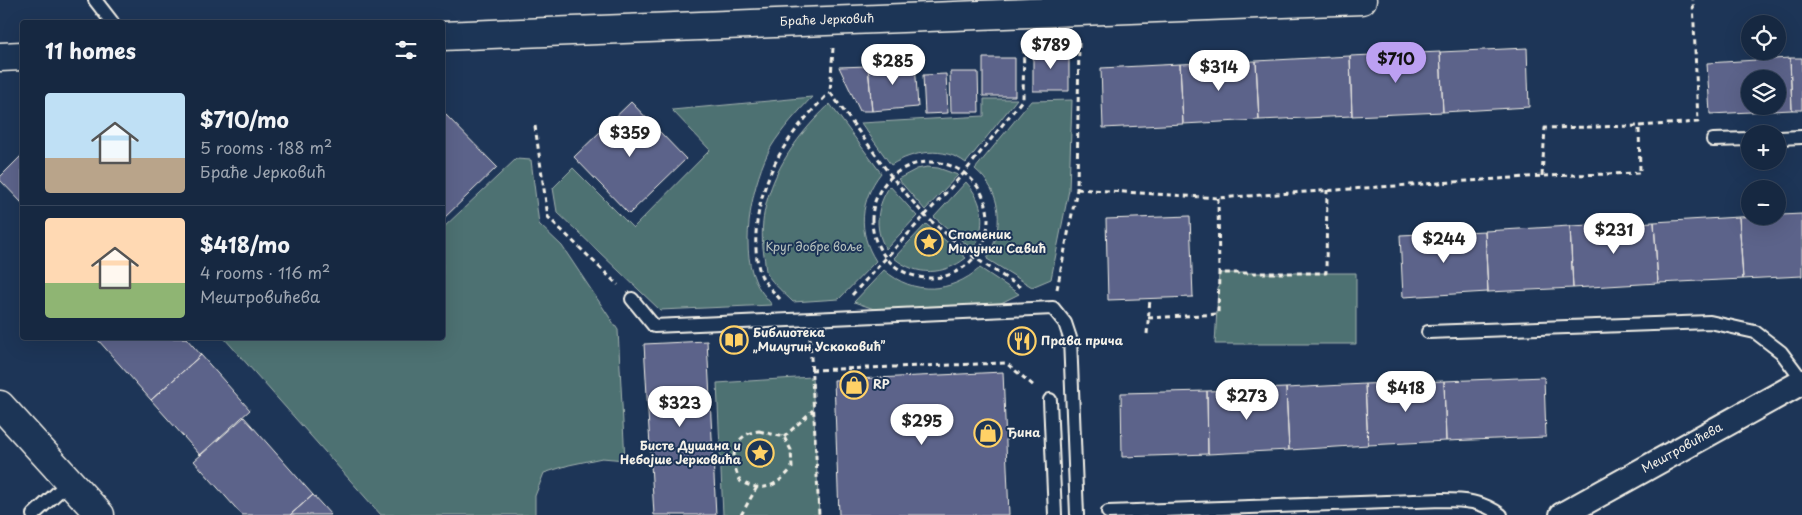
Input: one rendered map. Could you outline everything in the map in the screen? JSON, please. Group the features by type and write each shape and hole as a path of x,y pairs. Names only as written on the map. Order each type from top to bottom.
{"street":[{"name":"Браће Јерковић","path":"445,36 1021,16 1362,0"},
{"path":"0,57 20,56"},
{"name":"Мештровићева","path":"1562,515 1802,380"},
{"path":"0,405 100,515"}],"lane":[{"path":"94,0 110,20"},
{"path":"1786,138 1802,137"},
{"path":"1713,140 1741,139"},
{"path":"632,299 654,326 1053,308 1065,323 1070,338 1076,515"},
{"path":"1428,332 1710,322 1755,332 1781,352 1802,380"},
{"path":"1050,400 1055,515"},
{"path":"33,515 70,481"},
{"path":"1108,512 1442,500 1473,501 1489,506 1501,515"}],"path":[{"path":"1542,176 1545,128 1640,126 1698,122 1693,0"},
{"path":"831,318 964,173 1023,99 1021,16"},
{"path":"830,92 890,176 925,216 975,258 1053,308 1076,189 1079,34"},
{"path":"819,515 814,410 805,319 761,276 755,240 761,194 779,153 804,118 830,92 834,45"},
{"path":"536,126 548,217 632,299"},
{"path":"1076,189 1218,198 1542,176 1640,173 1640,126"},
{"path":"918,163 948,164 964,173 980,190 988,214 985,240 975,258 956,272 942,278 927,279 912,276 898,270 885,259 872,233 871,218 874,202 880,188 890,176 918,163"},
{"path":"1219,273 1326,273 1327,190"},
{"path":"1148,318 1218,314 1218,198"},
{"path":"1147,334 1150,299"},
{"path":"811,370 1006,363 1050,400"},
{"path":"784,437 814,410"},
{"path":"751,432 775,433 784,437 791,450 792,468 781,481 770,486 757,487 741,482 734,464 735,448 745,435 751,432"},
{"path":"741,515 757,487"}],"green space":[{"path":"812,97 785,127 771,147 764,161 750,213 748,249 750,266 758,287 772,305 660,310 557,212 553,188 573,168 633,228 710,150 672,110"},
{"path":"984,99 1017,99 966,163 948,154 929,152 909,156 891,165 861,123 984,116"},
{"path":"1072,100 1069,190 1051,279 1032,287 987,259 996,236 998,211 991,189 975,169 1031,101"},
{"name":"Круг добре воље","path":"830,104 881,173 869,194 864,216 866,239 876,261 839,299 793,302 772,281 766,272 762,233 764,212 778,172 788,153 801,135"},
{"path":"516,159 531,160 539,224 562,246 618,330 625,460 602,458 544,473 535,496 535,515 381,515 226,340 445,340 445,226"},
{"path":"927,167 938,168 958,175 925,210 898,179 917,169"},
{"path":"966,182 977,198 982,215 980,232 973,250 934,217"},
{"name":"Круг добре воље","path":"890,186 917,216 886,249 879,233 878,217 882,201"},
{"name":"Круг добре воље","path":"926,224 966,258 949,268 930,272 912,268 894,258"},
{"name":"Круг добре воље","path":"980,268 1019,294 997,305 877,310 854,302 884,270 908,284 932,288 957,283"},
{"path":"1219,273 1356,273 1356,344 1215,344"},
{"path":"812,377 819,515 723,515 717,383"}],"building":[{"path":"1527,48 1529,107 1443,112 1440,52"},
{"path":"1033,50 1069,50 1069,91 1033,91"},
{"path":"1440,52 1443,112 1352,116 1350,56"},
{"path":"1350,56 1352,116 1259,120 1256,61"},
{"path":"983,58 1015,58 1015,96 983,96"},
{"path":"1786,58 1790,58 1792,110 1786,110 1786,70 1741,70 1741,112 1710,114 1707,63 1786,60"},
{"path":"1790,58 1802,58 1802,110 1792,110"},
{"path":"1256,61 1259,120 1183,124 1180,64"},
{"path":"915,62 918,107 872,111 868,66"},
{"path":"1180,64 1183,124 1103,128 1101,68"},
{"path":"868,66 872,111 860,111 839,67"},
{"path":"950,72 978,72 979,112 951,112"},
{"path":"946,74 948,113 925,114 923,75"},
{"path":"631,102 686,159 629,214 574,157"},
{"path":"445,114 497,167 445,217"},
{"path":"20,157 20,201 0,180 0,177"},
{"path":"1802,214 1802,276 1743,279 1739,217 1741,217 1741,225 1786,225 1786,215"},
{"path":"1190,216 1193,297 1108,300 1106,219"},
{"path":"1739,217 1743,279 1658,283 1654,222"},
{"path":"1654,222 1658,283 1573,288 1570,226"},
{"path":"1570,226 1573,288 1488,292 1485,231"},
{"path":"1485,231 1488,292 1403,297 1400,235"},
{"path":"98,340 188,340 201,355 151,400"},
{"path":"707,341 716,515 654,515 644,344"},
{"path":"201,355 250,410 200,455 151,400"},
{"path":"1003,372 1009,515 839,515 834,380"},
{"path":"1544,377 1546,437 1446,441 1444,381"},
{"path":"1444,381 1446,441 1368,445 1365,384"},
{"path":"1365,384 1368,445 1289,450 1286,388"},
{"path":"1286,388 1289,450 1208,454 1207,391"},
{"path":"1207,391 1208,454 1122,457 1121,393"},
{"path":"244,417 313,495 290,515 242,515 194,461"},
{"path":"313,495 331,515 290,515"}],"place":[{"name":"Споменик Милунки Савић","path":"929,242"},
{"name":"Библиотека „Милутин Ускоковић”","path":"734,340"},
{"name":"Права прича","path":"1022,341"},
{"name":"RP","path":"854,385"},
{"name":"Ђина","path":"988,433"},
{"name":"Бисте Душана и Небојше Јерковића","path":"760,453"}]}
